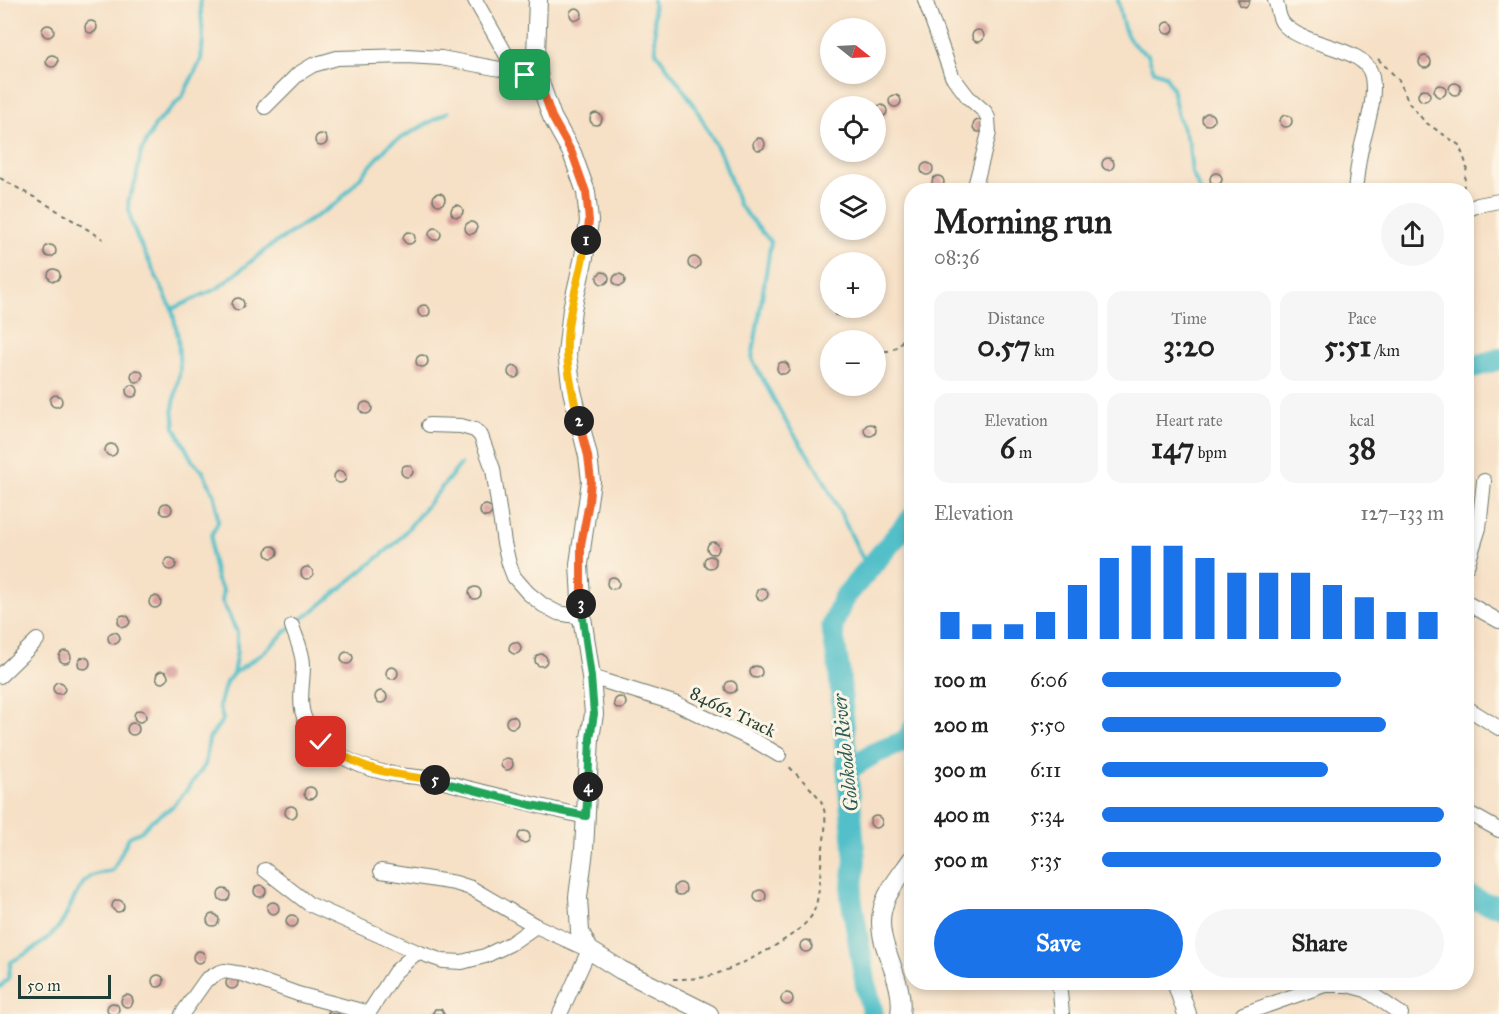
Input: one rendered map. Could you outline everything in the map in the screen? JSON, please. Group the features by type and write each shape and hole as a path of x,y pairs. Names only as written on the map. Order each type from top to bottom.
{"street":[{"path":"475,0 516,72"},
{"path":"538,0 536,54 539,80 552,117 572,153 586,192 589,221 584,257 572,309 567,354 572,391 588,456 591,481 581,545 580,589 594,714 590,738 586,816 578,897 580,932 589,950"},
{"path":"925,0 952,76 968,97 985,112 987,118 989,133 976,183"},
{"path":"1275,0 1280,21 1289,28 1324,46 1361,59 1370,70 1373,78 1372,98 1356,183"},
{"path":"265,107 298,74 313,65 337,58 407,56 441,58 516,72 539,80"},
{"path":"1474,207 1499,201"},
{"path":"429,425 461,426 475,430 481,436 493,469 508,564 514,577 543,605 558,613 582,617"},
{"path":"1474,544 1479,528 1484,481"},
{"path":"1474,607 1499,621"},
{"path":"292,626 303,663 300,708 308,726 321,742 345,758 367,768 396,775 437,780 531,805 586,816"},
{"path":"0,676 37,640"},
{"name":"84662 Track","path":"591,677 677,704 779,755"},
{"path":"1474,712 1499,728"},
{"path":"1474,816 1499,830"},
{"path":"265,870 309,904 417,952 443,961 462,962 485,956 510,944 536,926"},
{"path":"381,871 455,883 471,888 536,926 589,950 621,970 709,1014"},
{"path":"900,1014 900,996 882,932 881,913 885,900 904,871"},
{"path":"560,1014 589,950"},
{"path":"182,1014 207,980 224,971 242,974 298,994 368,1013 395,972 417,952"},
{"path":"1060,990 1062,1014"},
{"path":"1179,990 1187,1014"},
{"path":"1252,1012 1311,990"},
{"path":"1366,990 1401,1014"}],"path":[{"path":"1374,55 1399,80 1409,103 1425,122 1459,145 1467,166 1464,183"},
{"path":"0,178 103,239"},
{"path":"886,351 890,352 896,348 904,335"},
{"name":"84662 Track","path":"671,979 706,977 747,960 791,937 807,924 814,912 822,859 825,811 819,798 779,755"}],"building":[{"path":"1238,0 1250,0 1244,7"},
{"path":"578,8 582,14 578,20 574,20 570,12"},
{"path":"93,21 97,27 93,33 89,33 85,25"},
{"path":"1170,22 1174,28 1170,34 1166,34 1162,26"},
{"path":"50,25 54,31 50,37 46,37 42,29"},
{"path":"980,30 984,36 980,42 976,42 972,34"},
{"path":"54,55 58,61 54,67 50,67 46,59"},
{"path":"1427,56 1431,62 1427,68 1423,68 1419,60"},
{"path":"1457,83 1461,89 1457,95 1453,95 1449,87"},
{"path":"1442,85 1446,91 1442,97 1438,97 1434,89"},
{"path":"1426,89 1430,95 1426,101 1422,101 1418,93"},
{"path":"897,95 901,101 897,107 893,107 889,99"},
{"path":"598,113 602,119 598,125 594,125 590,117"},
{"path":"1210,113 1214,119 1210,125 1206,125 1202,117"},
{"path":"1288,115 1292,121 1288,127 1284,127 1280,119"},
{"path":"979,120 985,126 979,132 973,126"},
{"path":"323,134 327,140 323,146 319,146 315,138"},
{"path":"761,138 765,144 761,150 757,150 753,142"},
{"path":"1110,158 1114,164 1110,170 1106,170 1102,162"},
{"path":"929,163 933,169 929,175 925,175 921,167"},
{"path":"1214,173 1222,177 1220,183 1210,181"},
{"path":"936,176 944,180 944,183 932,183"},
{"path":"441,193 445,199 441,205 437,205 433,197"},
{"path":"459,205 463,211 459,217 455,217 451,209"},
{"path":"473,222 477,228 473,234 469,234 465,226"},
{"path":"437,228 441,234 437,240 433,240 429,232"},
{"path":"411,232 415,238 411,244 407,244 403,236"},
{"path":"52,245 56,251 52,257 48,257 44,249"},
{"path":"696,257 700,263 696,269 692,269 688,261"},
{"path":"56,269 60,275 56,281 52,281 48,273"},
{"path":"605,272 609,278 605,284 601,284 597,276"},
{"path":"621,274 625,280 621,286 617,286 613,278"},
{"path":"240,298 244,304 240,310 236,310 232,302"},
{"path":"426,305 430,311 426,317 422,317 418,309"},
{"path":"424,355 428,361 424,367 420,367 416,359"},
{"path":"785,362 789,368 785,374 781,374 777,366"},
{"path":"516,366 520,372 516,378 512,378 508,370"},
{"path":"139,370 143,376 139,382 135,382 131,374"},
{"path":"134,385 138,391 134,397 130,397 126,389"},
{"path":"58,395 62,401 58,407 54,407 50,399"},
{"path":"368,402 372,408 368,414 364,414 360,406"},
{"path":"872,424 876,430 872,436 868,436 864,428"},
{"path":"113,444 117,450 113,456 109,456 105,448"},
{"path":"409,465 413,471 409,477 405,477 401,469"},
{"path":"342,471 346,477 342,483 338,483 334,475"},
{"path":"168,503 172,509 168,515 164,515 160,507"},
{"path":"488,505 492,511 488,517 484,517 480,509"},
{"path":"715,542 719,548 715,554 711,554 707,546"},
{"path":"274,546 278,552 274,558 270,558 266,550"},
{"path":"712,556 716,562 712,568 708,568 704,560"},
{"path":"172,558 176,564 172,570 168,570 164,562"},
{"path":"309,567 313,573 309,579 305,579 301,571"},
{"path":"615,577 619,583 615,589 611,589 607,581"},
{"path":"477,587 481,593 477,599 473,599 469,591"},
{"path":"764,588 768,594 764,600 760,600 756,592"},
{"path":"157,596 161,602 157,608 153,608 149,600"},
{"path":"126,615 130,621 126,627 122,627 118,619"},
{"path":"116,632 120,638 116,644 112,644 108,636"},
{"path":"517,642 521,648 517,654 513,654 509,646"},
{"path":"67,651 71,657 67,663 63,663 59,655"},
{"path":"349,652 353,658 349,664 345,664 341,656"},
{"path":"543,654 547,660 543,666 539,666 535,658"},
{"path":"86,657 90,663 86,669 82,669 78,661"},
{"path":"758,666 762,672 758,678 754,678 750,670"},
{"path":"394,667 398,673 394,679 390,679 386,671"},
{"path":"164,671 168,677 164,683 160,683 156,675"},
{"path":"733,681 737,687 733,693 729,693 725,685"},
{"path":"61,682 65,688 61,694 57,694 53,686"},
{"path":"383,691 387,697 383,703 379,703 375,695"},
{"path":"622,697 626,703 622,709 618,709 614,701"},
{"path":"142,710 146,716 142,722 138,722 134,714"},
{"path":"514,716 518,722 514,728 510,728 506,720"},
{"path":"135,723 139,729 135,735 131,735 127,727"},
{"path":"509,758 513,764 509,770 505,770 501,762"},
{"path":"312,787 316,793 312,799 308,799 304,791"},
{"path":"293,806 297,812 293,818 289,818 285,810"},
{"path":"878,816 882,822 878,828 874,828 870,820"},
{"path":"526,831 530,837 526,843 522,843 518,835"},
{"path":"682,883 686,889 682,895 678,895 674,887"},
{"path":"262,885 266,891 262,897 258,897 254,889"},
{"path":"226,889 230,895 226,901 222,901 218,893"},
{"path":"762,890 766,896 762,902 758,902 754,894"},
{"path":"120,900 124,906 120,912 116,912 112,904"},
{"path":"275,902 279,908 275,914 271,914 267,906"},
{"path":"215,914 219,920 215,926 211,926 207,918"},
{"path":"294,915 298,921 294,927 290,927 286,919"},
{"path":"808,940 812,946 808,952 804,952 800,944"},
{"path":"201,951 205,957 201,963 197,963 193,955"},
{"path":"160,975 164,981 160,987 156,987 152,979"},
{"path":"232,977 238,983 232,989 226,983"},
{"path":"789,993 793,999 789,1005 785,1005 781,997"},
{"path":"129,995 133,1001 129,1007 125,1007 121,999"},
{"path":"113,1003 119,1009 113,1015 107,1009"},
{"path":"332,1008 336,1009 339,1014 327,1014"},
{"path":"435,1009 441,1009 444,1014 432,1014"}],"waterway":[{"path":"0,987 8,979 11,962 39,945 58,928 86,880 95,874 113,870 129,837 142,831 151,821 172,807 186,791 205,765 209,739 223,719 219,706 226,682 233,674 237,651 237,632 222,601 223,590 217,581 211,553 212,535 218,522 215,496 202,470 193,462 175,428 173,408 180,370 178,337 172,309 137,237 131,221 128,202 136,180 141,152 156,124 182,97 201,60 203,39 200,0"},
{"path":"653,0 656,52 693,103 723,158 739,205 771,242 752,359 786,422 822,476 868,569"},
{"path":"1118,0 1123,25 1129,39 1140,50 1148,54 1154,71 1165,75 1172,88 1178,116 1189,144 1192,173 1197,183"},
{"path":"172,309 218,288 269,247 338,202 390,144 448,112"},
{"name":"Golokodo River","path":"1474,367 1499,359"},
{"path":"233,674 263,653 292,626 397,542 461,464"},
{"name":"Golokodo River","path":"873,1014 851,897 855,860 839,669 832,627 843,599 904,527"},
{"path":"848,769 875,753 904,742"},
{"path":"1474,898 1499,906"}],"route":[{"path":"321,742 345,758 367,768 396,775 437,780 531,805 586,816 590,738 594,714 582,617 579,564 591,481 588,456 572,391 567,336 584,257 589,221 586,192 572,153 552,117 539,80 525,75"}]}
